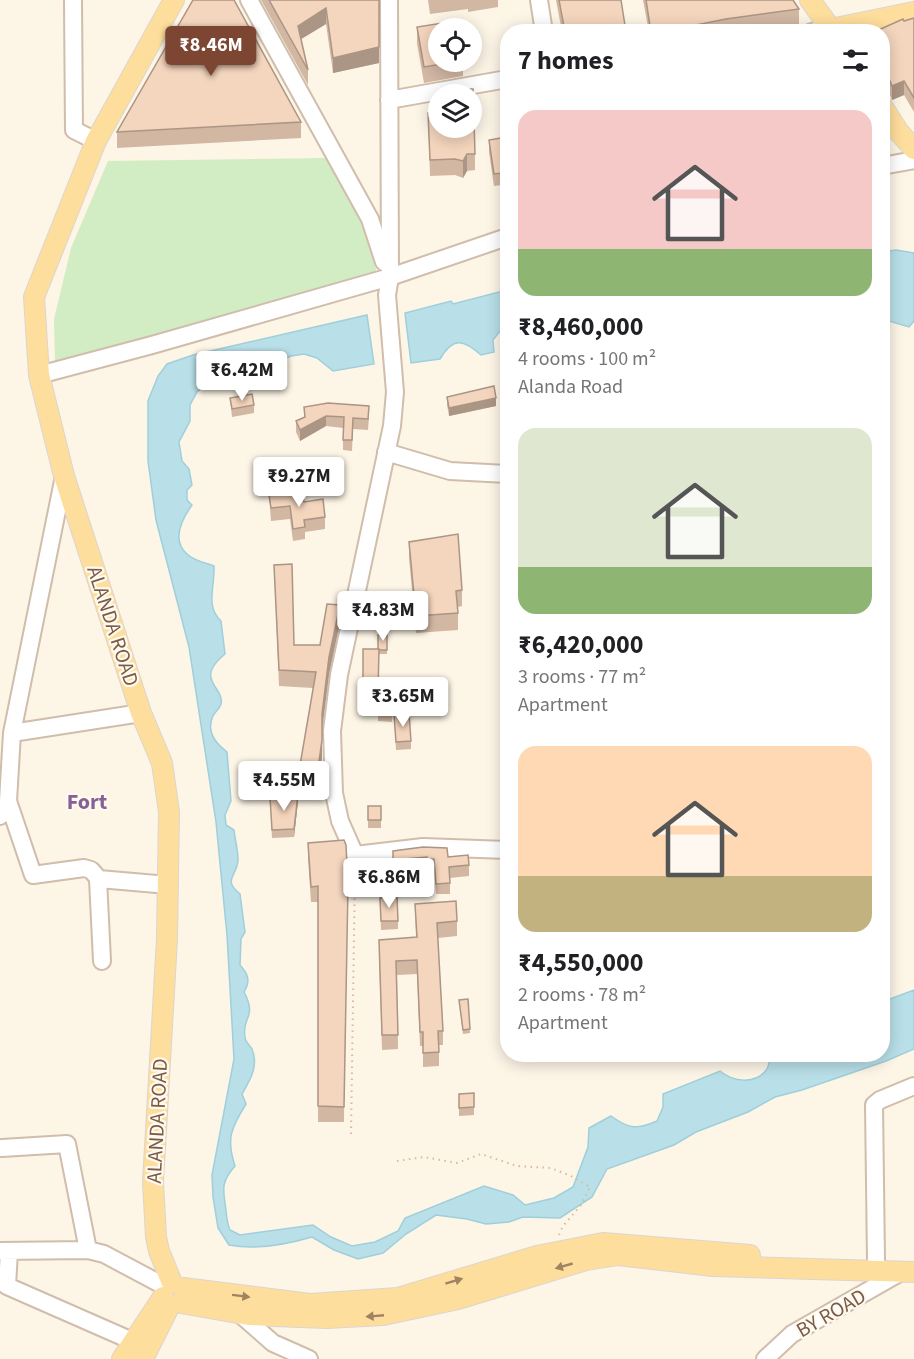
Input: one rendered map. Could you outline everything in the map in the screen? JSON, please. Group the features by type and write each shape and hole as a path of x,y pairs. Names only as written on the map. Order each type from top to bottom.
{"main road":[{"name":"ALANDA ROAD","path":"172,1294 156,1237 153,1182 167,939 169,812 162,763 141,713 64,476 39,375 34,297 96,141 174,0"},
{"path":"810,0 822,24"},
{"path":"855,24 914,12"},
{"path":"890,118 914,149"},
{"path":"172,1294 310,1304 398,1298 537,1256 603,1243 787,1258 876,1260 910,1268"},
{"path":"172,1294 240,1314 327,1318 401,1313 458,1299 586,1260 618,1255 695,1265 910,1268"},
{"path":"122,1359 142,1349 172,1294"}],"street":[{"path":"73,0 74,130 96,141"},
{"path":"249,0 370,219 390,277"},
{"path":"390,0 390,277 387,295 395,392 392,426 339,675 332,731 334,793 340,821 355,855 423,847 500,850"},
{"path":"539,0 543,24"},
{"path":"389,100 500,80"},
{"path":"890,164 914,160"},
{"path":"39,375 390,277 500,239"},
{"path":"386,452 450,471 500,474"},
{"path":"64,476 12,733 8,801 33,875 84,868 91,870 98,879 102,961"},
{"path":"12,733 141,713"},
{"path":"0,816 8,801"},
{"path":"98,879 168,885"},
{"path":"876,1260 874,1105 880,1100 914,1086"},
{"path":"0,1146 67,1144 88,1250"},
{"path":"142,1349 7,1286 4,1251 88,1250 104,1254 172,1294"},
{"name":"BY ROAD","path":"765,1359 792,1334 910,1268"},
{"path":"240,1314 273,1343 309,1359"}],"path":[{"path":"351,1134 355,855"},
{"path":"397,1161 424,1157 458,1163 481,1154 517,1166 551,1168 571,1176 590,1187 580,1205 563,1226 558,1238"}],"green space":[{"path":"328,158 364,227 377,273 55,362 54,319 71,248 108,161"}],"water":[{"path":"890,251 914,253 914,321 909,327 890,321"},
{"path":"500,292 500,331 493,340 494,352 481,355 464,343 459,343 449,347 440,359 411,363 405,313 451,301 453,304"},
{"path":"367,315 374,364 333,371 317,358 304,354 291,356 276,363 265,372 233,382 225,377 212,380 197,392 190,405 190,421 179,442 182,461 189,469 192,485 187,490 187,500 192,505 182,523 180,542 182,548 190,556 214,566 212,603 221,621 225,654 211,670 211,677 221,698 221,704 211,721 211,732 215,741 227,752 231,801 225,815 226,825 234,830 238,852 237,866 231,881 240,894 245,932 241,939 240,965 248,978 244,992 250,1007 244,1030 245,1039 252,1049 255,1061 253,1073 242,1094 246,1104 232,1134 231,1148 235,1166 224,1188 230,1230 240,1235 313,1225 331,1237 352,1246 375,1242 398,1231 405,1218 484,1186 513,1195 525,1205 554,1198 573,1187 588,1147 589,1128 611,1116 633,1127 657,1121 663,1107 663,1094 720,1071 731,1078 751,1080 767,1069 769,1062 883,1062 775,1097 748,1112 696,1132 674,1145 607,1169 592,1197 560,1218 523,1217 509,1222 486,1224 436,1215 406,1234 383,1253 358,1259 334,1250 312,1237 270,1246 229,1245 218,1228 212,1175 234,1059 227,935 216,822 189,647 156,520 148,461 148,401 158,376 167,364 193,355"},
{"path":"914,990 914,1049 890,1059 890,999"}],"building":[{"path":"193,0 234,0 301,122 117,132"},
{"path":"269,0 379,0 379,47 333,58 326,8 298,26 308,70"},
{"path":"559,0 621,0 625,24 564,24"},
{"path":"646,0 793,0 799,9 701,24 650,24"},
{"path":"914,18 914,98 904,81 892,86 890,81 890,25 903,19 904,21"},
{"path":"428,25 428,66 424,67 417,27"},
{"path":"429,138 475,138 475,154 467,154 463,161 430,160"},
{"path":"500,138 500,173 494,174 489,140"},
{"path":"494,386 496,398 449,408 447,397"},
{"path":"252,394 254,405 232,409 230,398"},
{"path":"328,403 369,406 368,419 353,418 352,440 343,440 344,417 326,416 300,430 296,421 305,417 304,407"},
{"path":"302,492 304,502 323,499 325,517 304,520 305,527 293,529 290,506 271,508 269,495"},
{"path":"458,534 462,590 456,591 458,613 416,616 409,542"},
{"path":"292,564 294,645 320,645 327,604 340,605 329,657 317,775 299,771 316,672 279,670 274,565"},
{"path":"378,635 387,635 387,650 378,649"},
{"path":"363,649 379,649 378,692 363,691"},
{"path":"378,699 393,699 392,714 378,713"},
{"path":"409,714 411,741 396,742 394,715"},
{"path":"289,794 298,794 294,829 272,830 270,797 289,796"},
{"path":"368,806 381,806 381,820 368,820"},
{"path":"344,840 348,885 344,1107 318,1106 318,886 311,887 308,843"},
{"path":"423,847 447,848 448,857 468,855 469,865 449,867 450,883 436,884 434,859 427,857 393,860 393,851"},
{"path":"397,897 398,921 381,921 380,898"},
{"path":"456,901 457,921 437,923 443,1031 438,1031 439,1052 423,1053 417,960 396,961 398,1035 382,1035 379,940 417,937 415,904"},
{"path":"468,999 470,1029 463,1030 459,1000"},
{"path":"474,1093 474,1107 459,1108 459,1094"}],"district":[{"name":"Fort","path":"87,801"}]}
